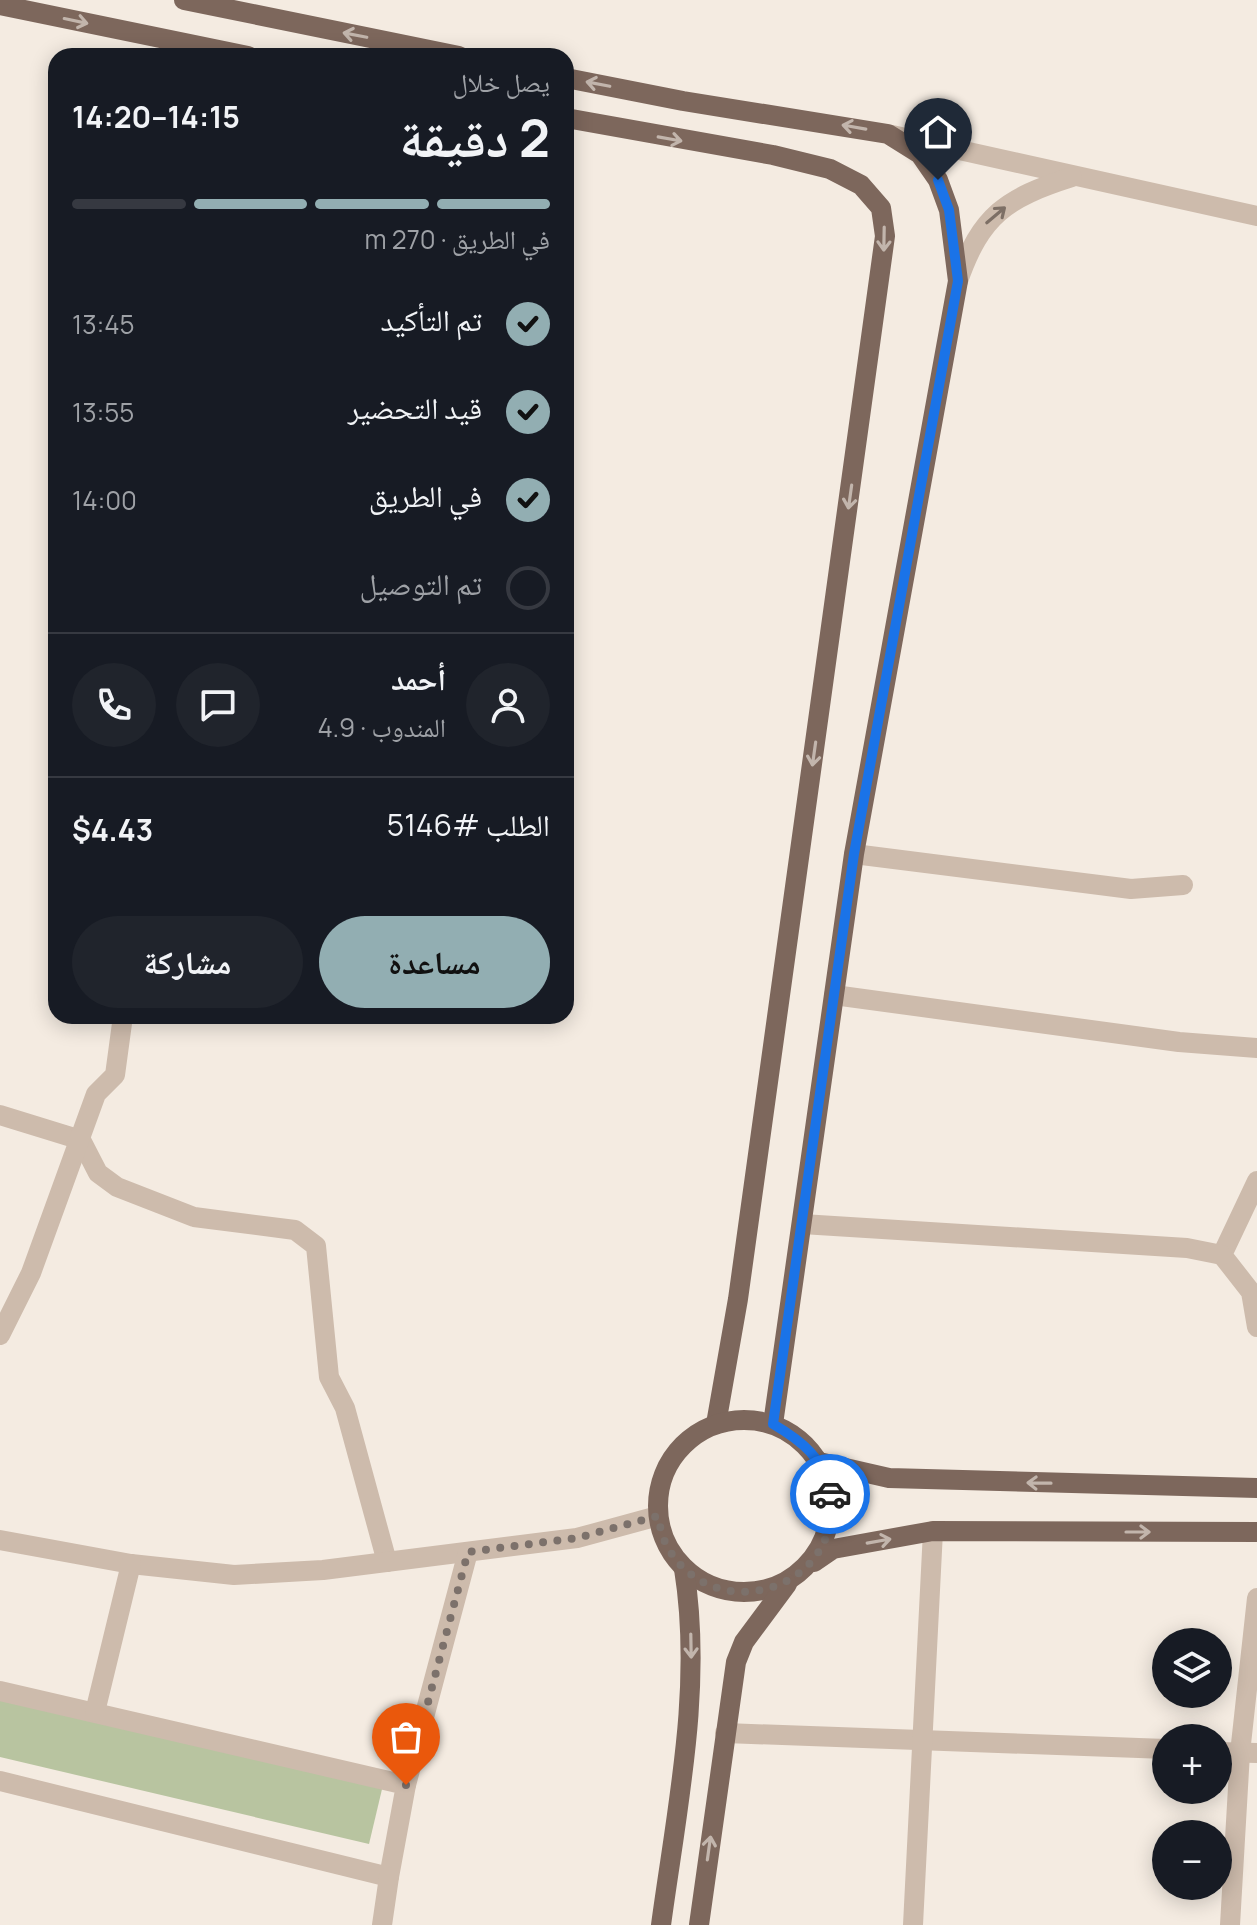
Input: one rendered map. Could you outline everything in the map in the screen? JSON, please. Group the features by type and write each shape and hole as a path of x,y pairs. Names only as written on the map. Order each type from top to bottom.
{"main road":[{"path":"184,0 252,7 425,48"},
{"path":"0,5 209,48"},
{"path":"574,80 683,101 888,134 920,154 938,180 949,210 958,281 854,854 773,1424"},
{"path":"574,119 773,155 830,169 861,185 881,208 885,236 740,1284 716,1424"},
{"path":"699,1925 725,1733 740,1652 771,1601 799,1573 829,1528 828,1483 819,1462 810,1449 773,1424 745,1420 716,1424 690,1438 670,1460 659,1486 658,1516 666,1545 684,1569 702,1582 736,1592 770,1589 799,1573 833,1549 933,1531 1257,1532"},
{"path":"819,1462 889,1478 1257,1488"},
{"path":"661,1925 691,1689 690,1608 684,1569"}],"street":[{"path":"888,134 1257,216"},
{"path":"958,281 971,245 985,224 1009,204 1039,187 1074,176"},
{"path":"854,854 1131,889 1183,885"},
{"path":"834,995 1179,1042 1257,1048"},
{"path":"0,1335 31,1273 96,1094 115,1075 122,1024"},
{"path":"0,1115 81,1140 98,1173 117,1187 194,1217 295,1230 316,1246 329,1377 345,1408 387,1562"},
{"path":"1222,1255 1257,1181"},
{"path":"802,1224 1187,1248 1222,1255 1254,1292 1257,1327"},
{"path":"0,1540 131,1564 234,1575 323,1570 577,1538 658,1516"},
{"path":"913,1925 933,1531"},
{"path":"382,1925 406,1785 468,1552"},
{"path":"95,1712 131,1564"},
{"path":"1230,1925 1248,1753 1257,1598"},
{"path":"0,1691 406,1785"},
{"path":"725,1733 1152,1748"},
{"path":"0,1781 389,1877"}],"green space":[{"path":"0,1695 383,1785 369,1844 0,1757"}],"way so far":[{"path":"406,1785 468,1552 577,1538 658,1516 666,1545 684,1569 702,1582 724,1591 747,1593 770,1589 792,1579 807,1566 829,1528 830,1494"}],"route":[{"path":"830,1494 819,1462 810,1449 773,1424 783,1373 854,854 958,281 949,210 938,180"}]}
